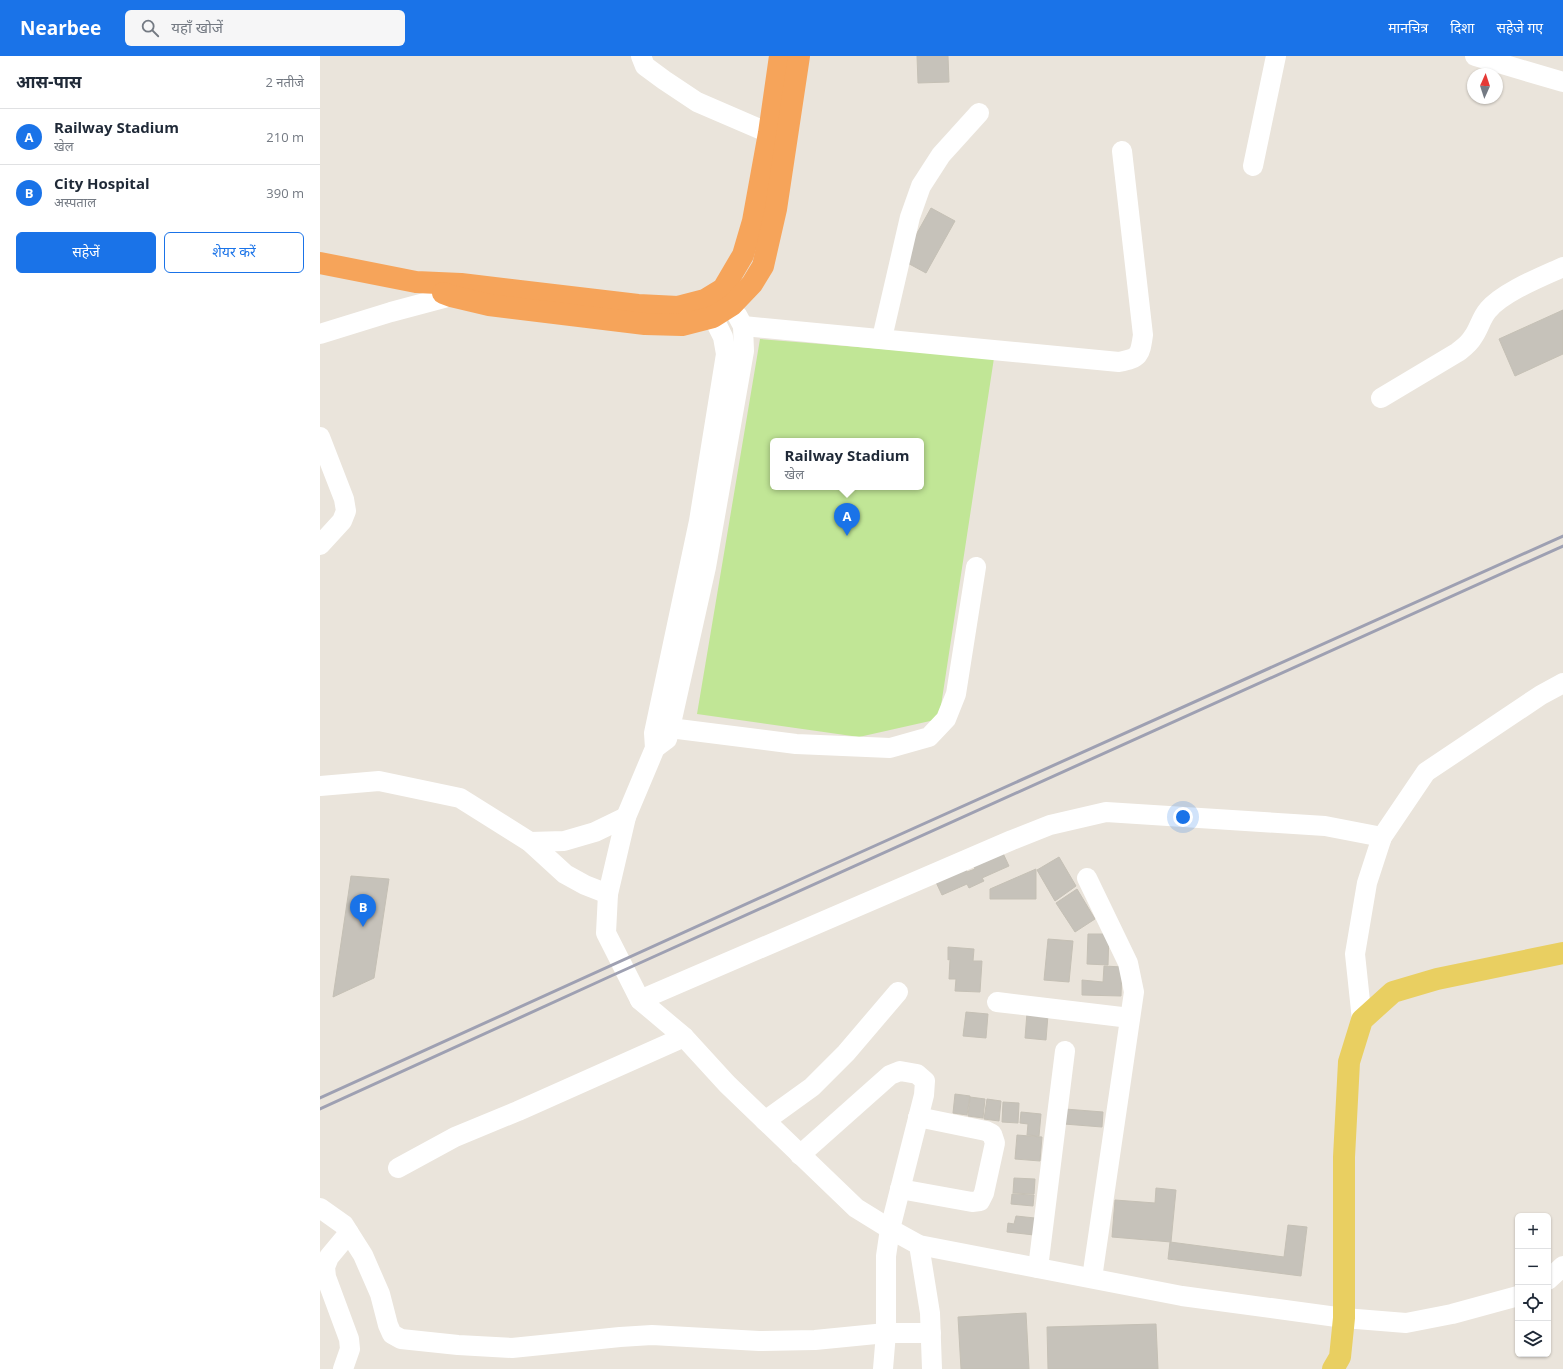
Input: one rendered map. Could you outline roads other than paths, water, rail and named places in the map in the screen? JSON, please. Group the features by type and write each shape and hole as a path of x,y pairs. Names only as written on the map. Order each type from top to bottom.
{"highway":[{"path":"728,297 752,221 769,133 780,56"},
{"path":"320,263 456,290 638,305 709,309 752,284 762,266 776,209 799,56"}],"main road":[{"path":"1340,1365 1344,1318 1344,1157 1349,1062 1362,1020 1393,992 1437,979 1563,953"}],"street":[{"path":"641,56 645,66 697,102 769,133"},
{"path":"1253,166 1276,56"},
{"path":"1475,56 1563,82"},
{"path":"882,338 910,218 921,186 941,155 979,113"},
{"path":"743,326 882,338 1119,362 1133,360 1141,351 1144,335 1122,150"},
{"path":"1381,398 1458,352 1467,345 1474,337 1487,311 1495,303 1532,282 1563,267"},
{"path":"320,334 456,290"},
{"path":"655,748 667,739 670,728 706,567 744,351 743,326 728,297"},
{"path":"709,309 723,337 726,354 699,521 654,733 655,748 626,817 608,894 606,932 640,1000 684,1037 727,1084 856,1208 919,1245 1182,1296 1344,1318 1406,1323 1452,1314 1515,1297"},
{"path":"320,437 344,499 346,511 342,521 320,545"},
{"path":"670,728 796,744 890,748 929,737 946,719 956,694 976,567"},
{"path":"1362,1020 1355,954 1368,883 1382,837 1426,772 1541,695 1563,683"},
{"path":"320,786 379,781 460,798 530,842 565,874 585,885 608,894"},
{"path":"640,1000 1012,840 1050,825 1106,812 1325,826 1382,837"},
{"path":"530,842 564,841 595,832 626,817"},
{"path":"1087,878 1128,963 1134,992 1092,1278"},
{"path":"765,1121 812,1087 846,1053 898,992"},
{"path":"997,1002 1130,1018"},
{"path":"398,1168 455,1137 518,1112 684,1037"},
{"path":"1038,1268 1065,1051"},
{"path":"800,1155 890,1075 900,1071 917,1074 925,1081 924,1095 890,1229 886,1256 886,1333 883,1369"},
{"path":"900,1189 972,1202 980,1201 984,1193 995,1143 992,1134 986,1131 918,1117"},
{"path":"320,1208 344,1225 349,1233 380,1294 388,1325 392,1334 401,1339 458,1345 512,1348 652,1335 759,1341 816,1340 886,1333 930,1333"},
{"path":"343,1369 350,1349 349,1339 326,1276 325,1267 329,1257 349,1233"},
{"path":"919,1245 930,1313 932,1369"},
{"path":"1551,1277 1563,1266"}],"railway":[{"path":"320,1098 1563,536"},
{"path":"320,1109 1563,546"}],"place":[{"name":"Railway Stadium","path":"847,536"},
{"name":"City Hospital","path":"363,927"}]}
